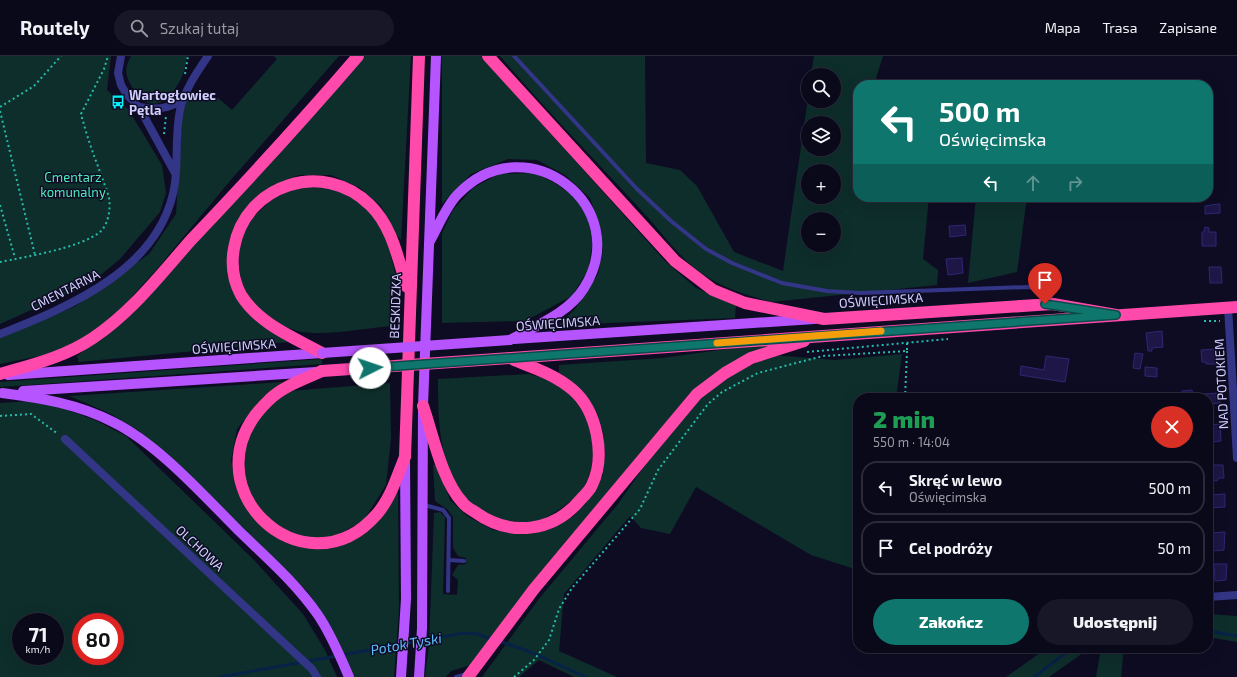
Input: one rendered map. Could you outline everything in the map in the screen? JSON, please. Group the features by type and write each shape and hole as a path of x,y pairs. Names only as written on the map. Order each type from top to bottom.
{"highway":[{"path":"0,375 41,362 74,349 107,328 140,296 255,172 358,56"},
{"name":"BESKIDZKA","path":"405,457 419,56"},
{"path":"488,56 659,244 688,273 713,290 745,303 824,318"},
{"path":"322,353 264,322 242,295 235,278 232,264 236,242 242,223 254,207 273,192 291,183 313,181 335,183 358,195 371,205 382,221 393,242 410,298"},
{"name":"OŚWIĘCIMSKA","path":"824,318 1053,304 1116,315"},
{"name":"OŚWIĘCIMSKA","path":"322,371 1233,307"},
{"path":"469,675 534,589 697,394 725,373 751,358 823,335"},
{"path":"423,406 449,482 463,504 488,522 516,529 537,527 563,517 577,504 592,486 599,458 595,425 586,406 574,390 558,379 511,358"},
{"path":"322,371 284,389 270,399 253,417 244,434 239,451 238,470 242,489 261,519 290,538 305,543 326,542 347,537 367,524 378,513 394,484 405,457"}],"main road":[{"path":"419,677 422,628 423,406 436,56"},
{"path":"429,242 451,203 458,194 486,174 499,168 515,167 541,170 553,175 577,192 586,204 592,218 598,244 596,262 584,288 574,302 547,320 510,340"},
{"name":"OŚWIĘCIMSKA","path":"0,375 824,318"},
{"name":"OŚWIĘCIMSKA","path":"1,393 322,371"},
{"path":"1,393 42,398 84,409 114,422 147,443 296,586 318,615 337,649 349,677"},
{"name":"BESKIDZKA","path":"401,677 405,628 405,457"}],"street":[{"path":"121,56 118,73 121,85 127,96 139,107 175,174"},
{"name":"CMENTARNA","path":"0,334 88,295 123,272 159,228 172,203 179,118 184,98 207,56"},
{"path":"139,107 158,110 167,108 184,98"},
{"name":"NAD POTOKIEM","path":"1233,307 1237,458"},
{"name":"OLCHOWA","path":"65,439 290,648 312,669 317,677"},
{"path":"1213,597 1237,596"}],"lane":[{"path":"514,56 637,190 671,221 706,249 732,263 782,283 826,291 860,293 1028,287 1049,292 1053,304"},
{"path":"423,505 443,510 449,518 448,591"},
{"path":"449,560 464,561"},
{"path":"456,677 469,675"}],"path":[{"path":"0,106 34,86 61,56"},
{"path":"0,262 35,255 85,240 100,233 105,227 109,215 109,198 89,142 81,114 104,69 108,56"},
{"path":"0,110 35,255"},
{"path":"0,205 15,259"},
{"path":"805,352 954,339"},
{"path":"905,393 907,343"},
{"path":"514,677 534,660 542,650 549,640 559,609 572,588 640,509 658,470 708,404 722,392 758,373 823,356 906,351"},
{"path":"0,416 31,414 65,439"}],"green space":[{"name":"Cmentarz komunalny","path":"0,56 111,56 107,90 128,109 162,165 166,193 160,212 120,259 91,283 0,324"},
{"path":"131,56 187,56 181,79 175,89 167,98 159,103 150,104 141,99 128,79 126,68"},
{"path":"274,56 339,56 229,182 157,269 114,316 86,337 49,354 0,364 0,338 74,307 149,254 176,214 182,117 188,96 218,98 232,110 277,59"},
{"path":"365,56 411,56 401,240 395,233 381,206 360,188 331,175 299,175 273,185 253,202 232,232 227,268 241,304 289,342 79,362 77,356 118,324 216,221"},
{"path":"442,56 481,56 665,261 696,288 736,305 735,318 559,325 576,308 598,274 603,250 598,220 590,198 565,175 537,160 508,159 471,174 442,204"},
{"path":"500,56 645,56 646,163 680,170 697,186 734,252 783,271 801,146 801,156 841,156 841,116 805,116 807,108 841,108 841,68 812,68 814,56 883,56 876,80 853,80 853,202 929,202 923,259 938,270 937,285 771,302 724,286 699,271 681,256 649,219 552,115"},
{"path":"534,173 553,182 576,198 587,217 593,241 588,270 572,296 525,321 442,323 442,233 453,210 473,188 499,174"},
{"path":"324,185 343,191 371,211 386,237 396,276 391,326 331,333 308,333 298,331 280,324 266,315 254,303 245,289 240,273 239,257 242,239 250,220 281,192 293,186"},
{"path":"976,202 1026,202 1017,272 968,283"},
{"path":"775,345 716,374 689,394 471,665 451,671 446,677 425,677 429,645 434,513 440,512 445,517 443,594 457,595 458,580 452,575 458,565 466,564 466,558 458,556 453,548 453,517 448,510 435,501 433,465 437,465 450,500 467,516 493,530 527,534 553,528 574,516 594,492 603,475 605,454 603,432 597,413 586,396 559,373 559,365 662,358 734,348"},
{"path":"902,354 897,393 853,393 853,568 811,555 696,487 670,534 641,528 630,516 564,594 559,651 617,677 574,677 539,660 519,677 482,677 538,600 618,504 659,445 700,398 729,375 772,355 835,360"},
{"path":"322,359 322,364 0,387 0,382"},
{"path":"529,374 549,379 560,385 581,408 588,421 592,434 593,450 591,467 586,482 579,493 553,514 546,518 532,522 501,520 489,516 472,505 460,491 451,475 441,437 438,379"},
{"path":"283,382 262,398 237,429 231,460 236,489 251,515 283,541 354,539 398,491 399,610 394,677 354,677 330,625 307,591 279,563 138,430 107,412 69,396"},
{"path":"390,383 391,438 386,485 364,520 336,536 311,540 289,532 260,514 246,490 242,470 246,445 255,422 269,404 289,391"},
{"path":"30,401 62,408 97,421 126,436 253,559 303,614 325,650 337,677 0,677 0,403"},
{"path":"1213,614 1237,616 1237,642 1213,638"},
{"path":"1040,653 1083,653 1049,677 1006,677"},
{"path":"1100,653 1123,653 1121,677 1096,677"}],"building":[{"path":"1220,204 1220,213 1205,214 1205,206"},
{"path":"965,225 966,235 950,237 949,226"},
{"path":"1205,227 1209,228 1209,232 1216,232 1216,246 1202,246 1202,232 1204,232"},
{"path":"962,258 963,273 948,275 946,259"},
{"path":"1209,267 1221,267 1222,283 1210,283"},
{"path":"1162,331 1163,347 1152,348 1152,351 1148,351 1146,333"},
{"path":"1216,349 1217,364 1206,364 1206,362 1202,362 1201,350"},
{"path":"1135,353 1143,354 1140,369 1133,368"},
{"path":"1046,356 1069,359 1065,382 1020,375 1021,366 1044,370"},
{"path":"1145,367 1157,368 1157,377 1145,376"},
{"path":"1192,390 1192,393 1182,393 1182,391"},
{"path":"1213,393 1219,393 1220,403 1213,404"},
{"path":"1220,424 1221,441 1213,442 1213,425"},
{"path":"1213,465 1223,465 1224,478 1219,478 1217,481 1213,480"},
{"path":"1225,494 1225,507 1213,508 1213,495"},
{"path":"1225,532 1224,550 1213,551 1213,533"},
{"path":"1214,564 1227,564 1226,580 1215,581"}],"waterway":[{"name":"Potok Tyski","path":"1213,632 1237,636"},
{"name":"Potok Tyski","path":"220,677 464,633 478,634 493,640"},
{"name":"Potok Tyski","path":"499,641 533,653 586,677"},
{"name":"Potok Tyski","path":"1034,677 1065,653"}],"slow traffic":[{"path":"717,343 881,331"}],"place":[{"name":"Wartogłowiec Pętla","path":"118,102"}],"route":[{"path":"370,368 1116,315 1053,304 1045,304"}]}
